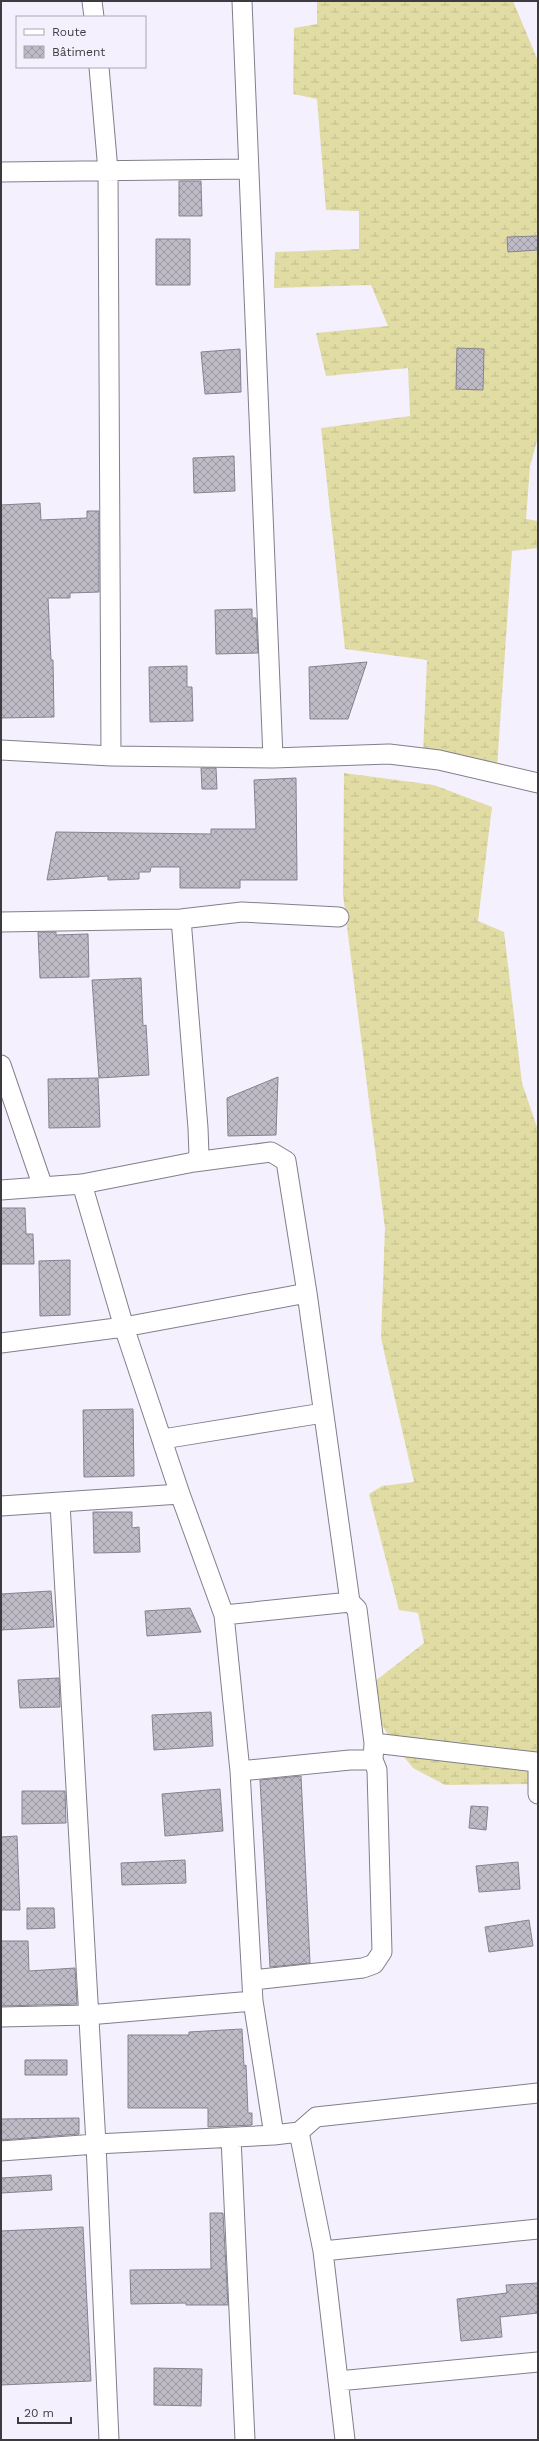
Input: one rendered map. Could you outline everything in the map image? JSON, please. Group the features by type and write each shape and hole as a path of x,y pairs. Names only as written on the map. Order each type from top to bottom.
{"street":[{"path":"92,1 94,16"},
{"path":"242,1 273,758"},
{"path":"98,68 108,171 111,756"},
{"path":"1,172 248,169"},
{"path":"1,750 111,756 273,758 389,754 438,760 538,783"},
{"path":"1,922 181,919 242,912 339,917"},
{"path":"181,919 198,1128 199,1155 194,1162"},
{"path":"1,1065 43,1187"},
{"path":"1,1190 82,1184 194,1162 271,1152 286,1161 307,1293 350,1602 357,1609 377,1770 382,1952 374,1964 363,1968 253,1980"},
{"path":"82,1184 124,1326 163,1439 180,1494 224,1615 240,1771 253,2001 274,2135"},
{"path":"1,1343 124,1326 307,1293"},
{"path":"163,1439 323,1413"},
{"path":"1,1506 180,1494"},
{"path":"60,1503 96,2144 109,2440"},
{"path":"224,1615 350,1602"},
{"path":"240,1771 350,1760 374,1752 537,1762 538,1794"},
{"path":"1,2017 88,2015 253,2001"},
{"path":"1,2152 96,2144 274,2135 299,2132 316,2117 538,2093"},
{"path":"299,2132 323,2251 345,2440"},
{"path":"231,2138 245,2440"},
{"path":"323,2251 538,2229"},
{"path":"338,2381 538,2362"}],"green space":[{"path":"317,1 513,1 538,61 538,437 530,466 526,519 538,521 538,548 512,551 497,767 423,753 427,660 345,649 321,428 410,416 408,368 326,376 316,333 388,326 371,285 274,288 275,252 359,249 359,211 326,210 317,99 293,94 294,28 317,24"},
{"path":"344,773 434,785 492,807 478,921 504,932 522,1083 538,1130 538,1777 534,1784 445,1785 413,1768 395,1746 382,1725 374,1700 374,1682 424,1643 418,1613 399,1610 369,1494 382,1486 414,1482 381,1338 385,1228 343,895"}],"building":[{"path":"179,181 201,181 202,216 179,216"},
{"path":"538,236 538,250 508,252 507,237"},
{"path":"156,239 190,239 190,285 156,285"},
{"path":"457,348 484,349 483,390 456,389"},
{"path":"240,349 241,392 205,394 201,352"},
{"path":"234,456 235,491 194,493 193,458"},
{"path":"40,503 41,520 87,518 87,511 99,511 99,592 70,593 70,598 48,598 51,660 53,660 54,717 1,718 1,505"},
{"path":"252,609 252,618 256,618 258,653 216,654 215,610"},
{"path":"367,662 348,719 310,719 309,667"},
{"path":"187,666 187,687 192,687 193,721 150,722 149,667"},
{"path":"201,768 216,768 217,789 202,789"},
{"path":"296,778 297,880 240,880 240,888 180,888 180,867 151,867 150,872 139,872 139,879 108,880 108,876 47,880 56,832 211,834 211,829 256,829 254,780"},
{"path":"38,932 56,932 56,935 88,934 89,977 40,978"},
{"path":"141,978 143,1026 146,1025 149,1075 99,1078 92,980"},
{"path":"278,1077 276,1135 228,1136 227,1098"},
{"path":"98,1078 100,1127 49,1128 48,1079"},
{"path":"1,1208 25,1208 26,1234 33,1234 34,1264 1,1264"},
{"path":"70,1260 70,1315 40,1316 39,1261"},
{"path":"133,1409 134,1476 84,1477 83,1410"},
{"path":"93,1512 132,1512 132,1528 139,1527 140,1552 94,1553"},
{"path":"51,1591 54,1627 1,1630 1,1594"},
{"path":"190,1608 201,1632 147,1636 145,1611"},
{"path":"59,1678 60,1707 20,1708 18,1680"},
{"path":"211,1712 213,1746 154,1750 152,1715"},
{"path":"301,1776 310,1963 270,1967 260,1780"},
{"path":"220,1789 223,1831 165,1836 162,1794"},
{"path":"22,1791 65,1791 66,1823 22,1824"},
{"path":"471,1806 488,1807 486,1830 469,1828"},
{"path":"17,1836 20,1910 1,1910 1,1837"},
{"path":"185,1860 186,1883 122,1885 121,1863"},
{"path":"518,1862 520,1889 479,1892 476,1866"},
{"path":"27,1908 54,1908 55,1928 27,1929"},
{"path":"529,1920 533,1946 489,1952 485,1927"},
{"path":"1,1941 28,1941 29,1971 75,1968 77,2004 1,2006"},
{"path":"242,2029 244,2066 246,2065 248,2113 252,2113 252,2125 208,2127 208,2108 128,2108 128,2035 189,2035 189,2032"},
{"path":"25,2060 67,2060 67,2075 25,2075"},
{"path":"79,2118 79,2134 1,2140 1,2119"},
{"path":"51,2175 52,2190 1,2193 1,2178"},
{"path":"210,2213 223,2213 228,2305 186,2305 186,2303 131,2304 130,2270 211,2269"},
{"path":"83,2227 91,2381 1,2385 1,2231"},
{"path":"538,2283 538,2313 500,2317 502,2337 461,2341 457,2299 507,2293 506,2285"},
{"path":"154,2368 202,2369 201,2406 154,2405"}]}
